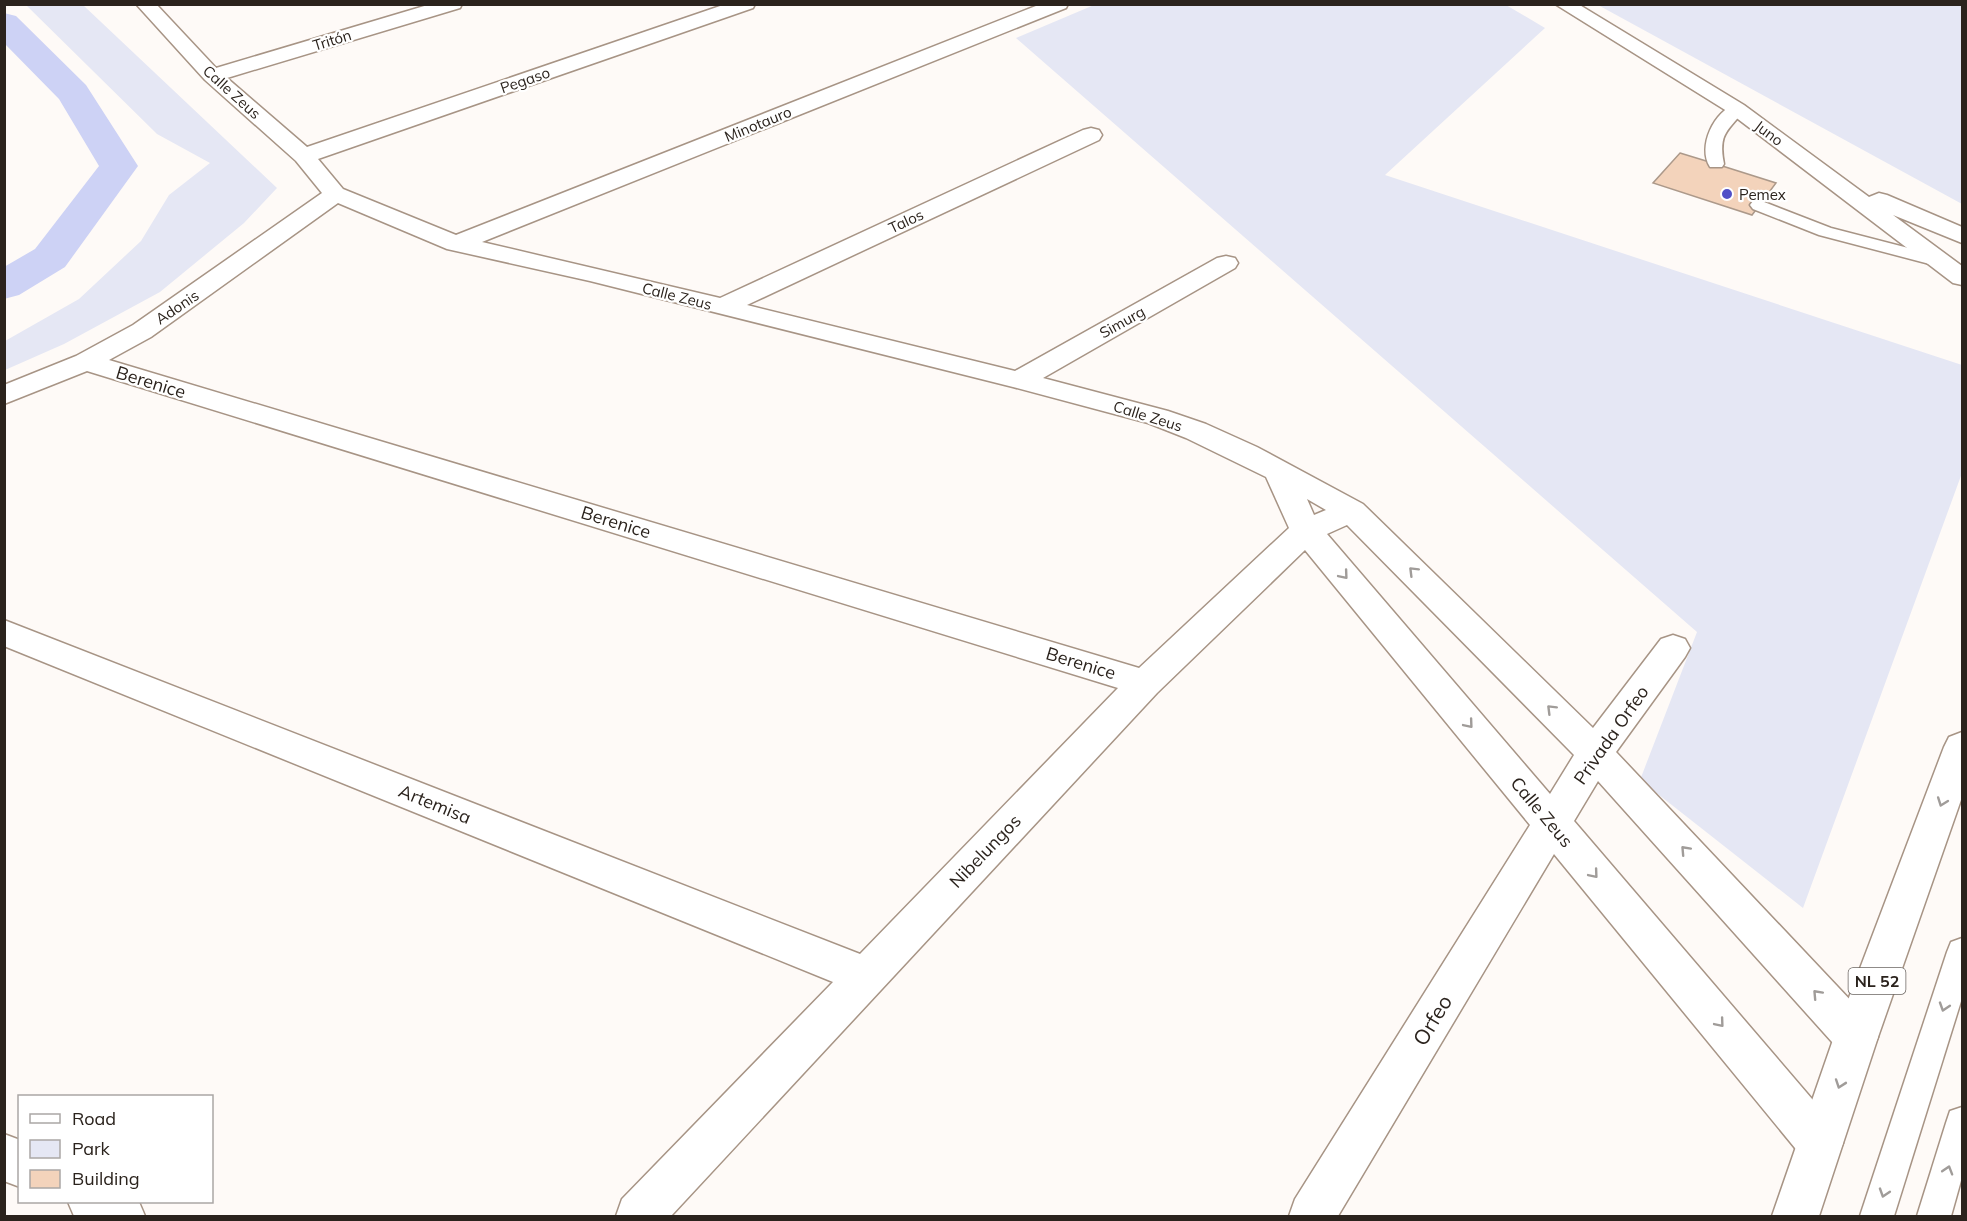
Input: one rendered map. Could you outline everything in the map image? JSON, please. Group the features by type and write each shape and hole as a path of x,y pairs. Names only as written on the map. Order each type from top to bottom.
{"street":[{"name":"Calle Zeus","path":"145,4 212,76 304,156 335,194 456,244 1019,380 1167,421 1206,435 1352,511 1595,753 1856,1037"},
{"name":"Tritón","path":"212,76 453,4"},
{"name":"Pegaso","path":"304,156 746,4"},
{"name":"Minotauro","path":"456,244 1059,4"},
{"name":"Juno","path":"1564,4 1737,109 1962,278"},
{"name":"Talos","path":"721,307 1090,135"},
{"path":"1829,178 1962,236"},
{"name":"Adonis","path":"4,394 87,362 142,331 306,217 335,194"},
{"name":"Simurg","path":"1019,380 1226,263"},
{"name":"Berenice","path":"87,362 1145,682"},
{"name":"Calle Zeus","path":"1278,471 1306,530 1820,1143"},
{"name":"Nibelungos","path":"639,1216 1145,682 1306,530 1352,511"},
{"name":"Artemisa","path":"4,632 866,976"},
{"name":"Privada Orfeo","path":"1551,823 1595,753 1673,648"},
{"name":"NL 52","path":"1795,1216 1856,1037 1962,747"},
{"name":"Orfeo","path":"1312,1216 1551,823"},
{"path":"4,1157 18,1163"},
{"path":"94,1203 121,1216"}],"lane":[{"path":"1716,164 1712,148 1716,130 1737,109"},
{"path":"1759,205 1835,234 1941,262"},
{"path":"1877,1216 1962,952"},
{"path":"1934,1216 1962,1122"}],"green space":[{"path":"26,5 83,5 277,188 244,223 160,292 64,344 5,370 5,341 79,299 141,241 169,195 210,163 157,134"},
{"path":"1094,5 1506,5 1545,28 1385,175 1962,365 1962,473 1803,908 1640,780 1697,632 1016,38"},
{"path":"1598,5 1962,5 1962,204"}],"building":[{"name":"Pemex","path":"1680,153 1776,183 1752,215 1653,183"}],"waterway":[{"path":"4,23 73,93 119,166 50,258 4,286"}],"place":[{"name":"Pemex","path":"1727,194"}]}
